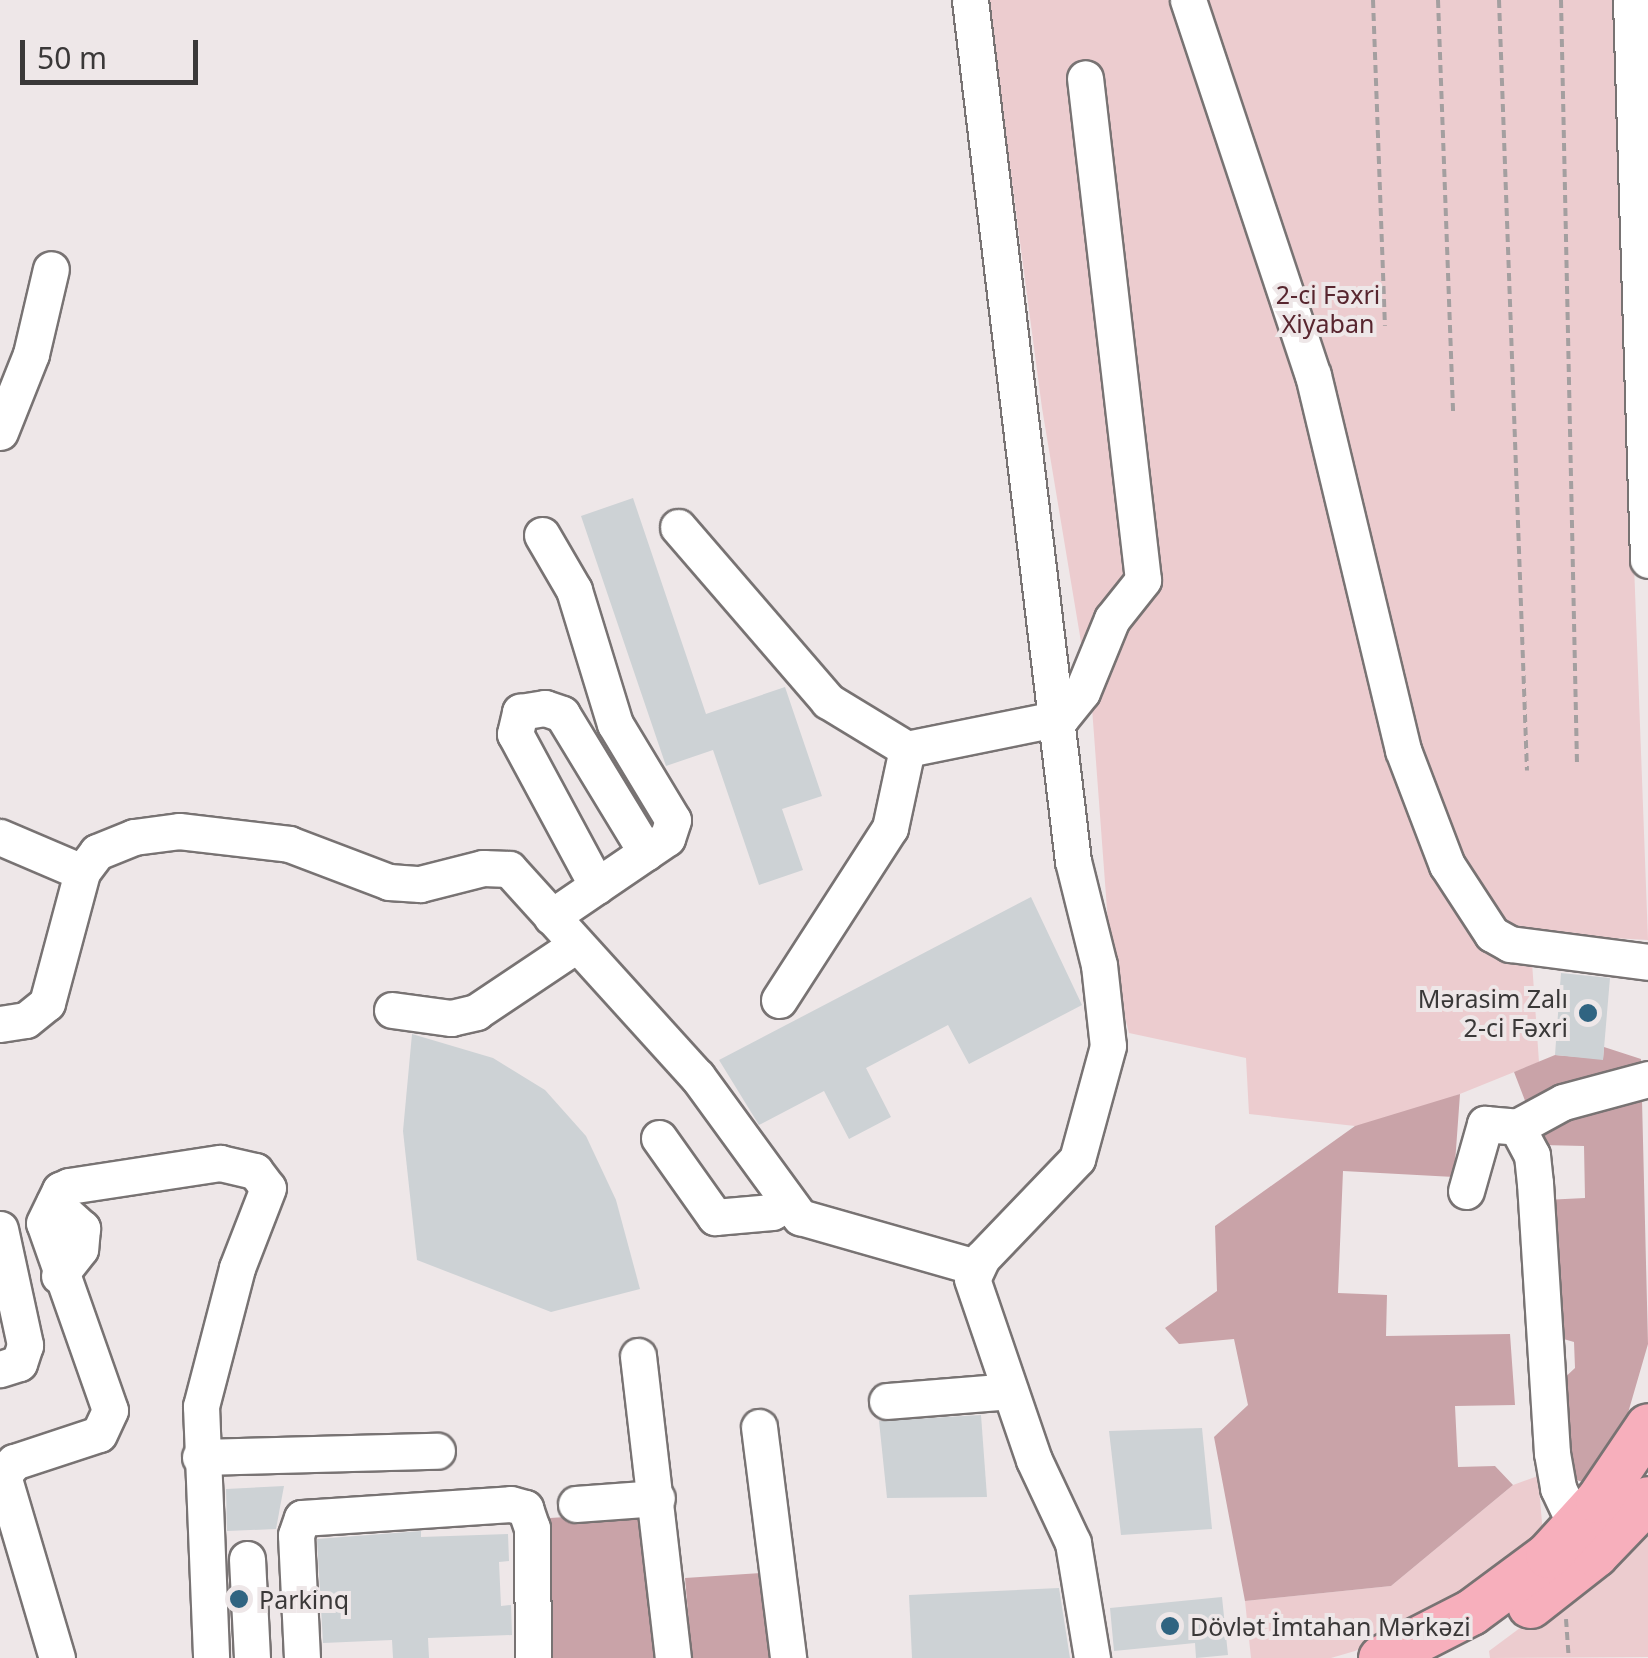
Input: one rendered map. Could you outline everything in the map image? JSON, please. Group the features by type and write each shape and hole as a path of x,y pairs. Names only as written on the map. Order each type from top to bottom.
{"main road":[{"path":"1381,1658 1512,1585 1576,1526 1648,1426"},
{"path":"1443,1658 1564,1581 1648,1499"}],"lane":[{"path":"970,0 1061,718 1073,860 1099,965 1108,1046 1077,1159 975,1267 973,1287 1010,1391 1078,1556 1092,1658"},
{"path":"1188,0 1304,345 1403,750 1447,864 1492,934 1510,944 1648,962"},
{"path":"1630,0 1648,560"},
{"path":"678,527 828,701 907,749 1061,718 1082,692 1112,620 1143,580 1085,78"},
{"path":"0,432 32,354 51,270"},
{"path":"542,535 574,590 606,692 632,756 672,820 667,838 552,918"},
{"path":"597,886 513,726 525,709 562,714 606,692"},
{"path":"562,714 646,852"},
{"path":"779,1000 890,828 907,749"},
{"path":"0,1024 26,1020 47,1002 82,872 97,852 134,837 179,831 288,844 389,882 420,884 483,868 509,869 697,1076 786,1204 818,1226 975,1267"},
{"path":"0,837 82,872"},
{"path":"392,1010 451,1018 476,1012 576,945"},
{"path":"1466,1191 1485,1124 1517,1127 1563,1102 1648,1079"},
{"path":"1517,1127 1532,1155 1552,1453 1558,1488 1576,1526"},
{"path":"659,1138 715,1216 772,1212 786,1204"},
{"path":"34,1658 30,1600 3,1476 7,1467 99,1434 110,1410 44,1238 54,1202 68,1186 192,1165 240,1166 264,1179 266,1202 237,1268 208,1368 200,1457 211,1658"},
{"path":"0,1229 25,1345 19,1363 0,1369"},
{"path":"638,1356 673,1658"},
{"path":"888,1402 1010,1391"},
{"path":"760,1427 788,1658"},
{"path":"200,1457 437,1451"},
{"path":"576,1504 657,1498"},
{"path":"302,1658 296,1535 302,1518 511,1504 525,1508 532,1528 533,1658"},
{"path":"0,1545 57,1658"},
{"path":"247,1559 252,1658"}],"path":[{"path":"1373,0 1386,326"},
{"path":"1438,0 1452,412"},
{"path":"1499,0 1527,770"},
{"path":"1561,0 1576,763"},
{"path":"1564,1599 1570,1658"}],"green space":[{"name":"2-ci Fəxri Xiyaban","path":"988,0 1613,0 1648,940 1540,934 1531,948 1539,1062 1403,1117 1355,1126 1249,1114 1246,1058 1129,1033 1111,963 1092,708 1042,408"},
{"path":"1538,1476 1543,1534 1461,1598 1355,1651 1331,1658 1251,1658 1245,1601 1391,1586 1513,1485"},
{"path":"1642,1537 1648,1537 1648,1657 1490,1658 1489,1651"}],"shaded area":[{"path":"1604,1047 1641,1059 1648,1344 1628,1413 1585,1483 1566,1476 1559,1383 1575,1368 1574,1342 1553,1336 1545,1200 1585,1198 1584,1146 1542,1145 1514,1072 1555,1055 1603,1059"},
{"path":"1460,1094 1454,1177 1343,1171 1338,1293 1387,1295 1386,1336 1510,1334 1515,1405 1455,1406 1458,1467 1495,1466 1513,1485 1391,1586 1245,1601 1214,1437 1248,1405 1234,1339 1179,1344 1165,1328 1217,1291 1215,1226 1355,1126"},
{"path":"645,1512 660,1658 553,1658 550,1518"},
{"path":"761,1573 775,1658 692,1658 685,1578"}],"building":[{"path":"633,498 706,714 785,687 822,796 782,809 803,870 759,885 713,750 666,766 581,516"},
{"path":"1031,897 1082,1005 969,1064 948,1025 866,1068 891,1117 849,1139 824,1091 759,1125 719,1060"},
{"path":"1561,973 1610,978 1603,1060 1555,1055"},
{"path":"412,1034 493,1058 545,1090 586,1136 616,1200 640,1289 551,1312 417,1260 403,1131"},
{"path":"981,1415 987,1497 887,1498 879,1421"},
{"path":"1202,1428 1212,1529 1121,1535 1109,1431"},
{"path":"284,1486 276,1529 227,1531 226,1489"},
{"path":"421,1531 421,1537 508,1534 509,1561 499,1562 501,1606 511,1605 512,1635 428,1638 429,1658 393,1658 392,1640 323,1643 317,1539"},
{"path":"1059,1588 1070,1658 912,1658 909,1595"},
{"path":"1222,1597 1228,1655 1196,1658 1195,1643 1114,1651 1110,1608"}],"place":[{"name":"Mərasim Zalı 2-ci Fəxri","path":"1588,1013"},
{"name":"Parkinq","path":"239,1599"},
{"name":"Dövlət İmtahan Mərkəzi","path":"1170,1626"}]}
